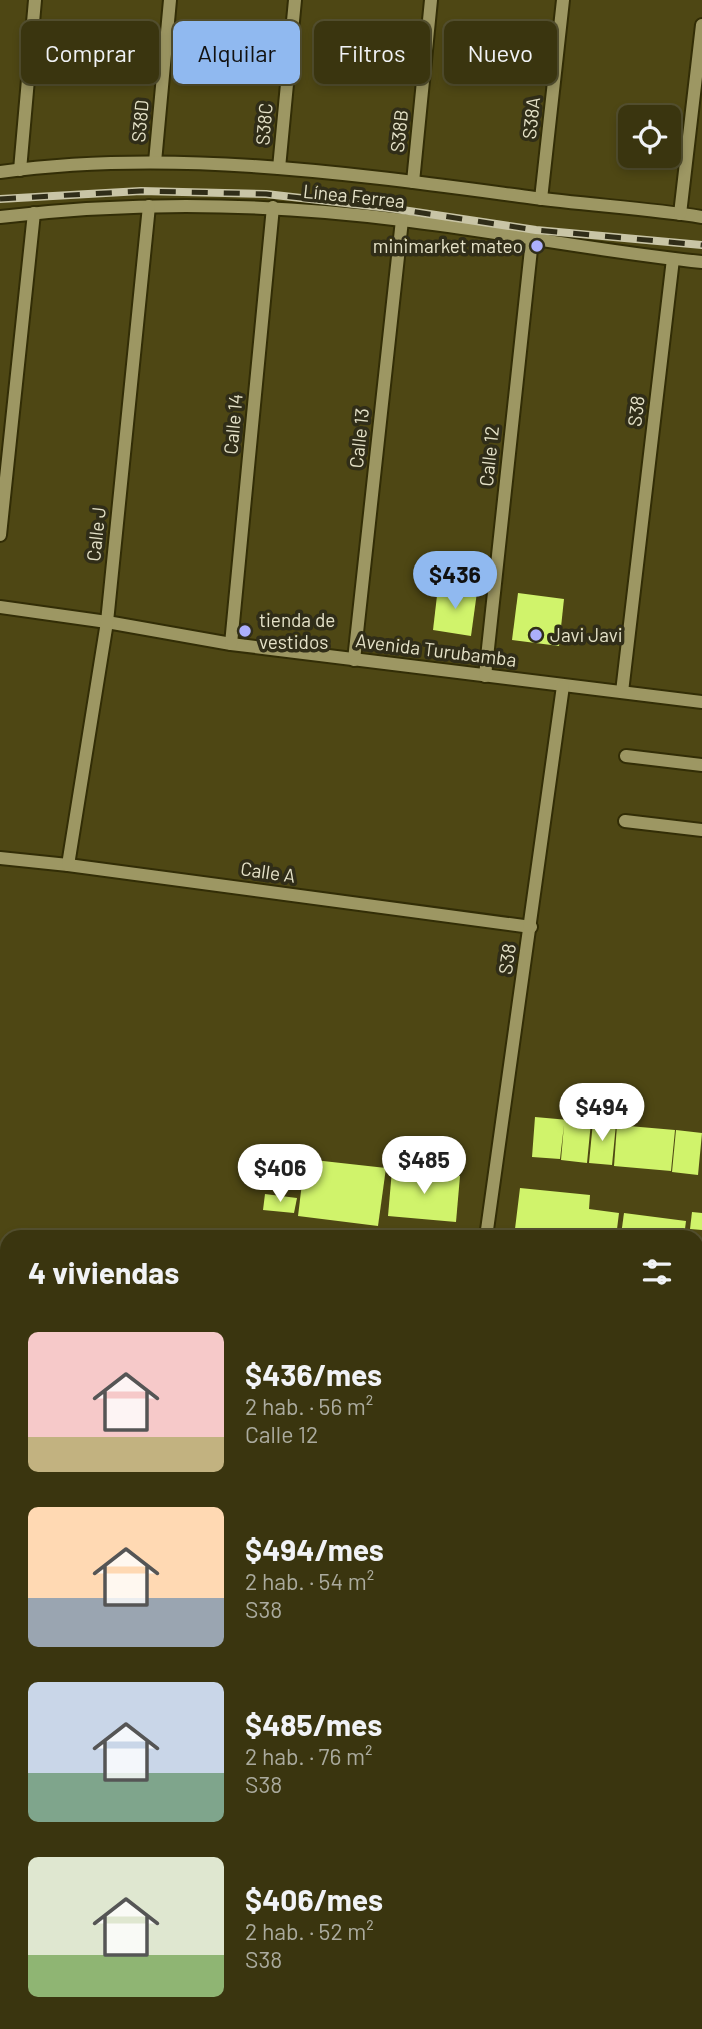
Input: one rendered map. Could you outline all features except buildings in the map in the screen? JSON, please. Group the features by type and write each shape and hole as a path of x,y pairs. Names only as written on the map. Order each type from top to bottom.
{"street":[{"path":"20,170 35,0"},
{"name":"S38D","path":"155,162 170,0"},
{"name":"S38C","path":"279,168 295,0"},
{"name":"S38B","path":"413,181 431,0"},
{"name":"S38A","path":"541,199 563,0"},
{"path":"680,214 702,25"},
{"name":"Línea Ferrea","path":"0,172 87,164 155,162 279,168 413,181 702,217"},
{"name":"Línea Ferrea","path":"0,217 149,206 273,208 402,220 702,262"},
{"name":"Calle J","path":"68,865 107,622 149,206"},
{"name":"Calle 14","path":"232,644 273,208"},
{"path":"0,535 34,213"},
{"name":"Calle 13","path":"354,660 402,220"},
{"name":"Calle 12","path":"485,676 533,240"},
{"name":"S38","path":"622,692 673,259"},
{"name":"Avenida Turubamba","path":"0,607 232,644 702,702"},
{"name":"S38","path":"487,1230 563,686"},
{"path":"626,757 702,765"},
{"path":"625,821 702,830"},
{"name":"Calle A","path":"0,858 531,927"}],"railway":[{"path":"0,199 141,191 266,194 389,208 536,230 702,245"}],"place":[{"name":"minimarket mateo","path":"537,246"},
{"name":"tienda de vestidos","path":"245,631"},
{"name":"Javi Javi","path":"536,635"}]}
